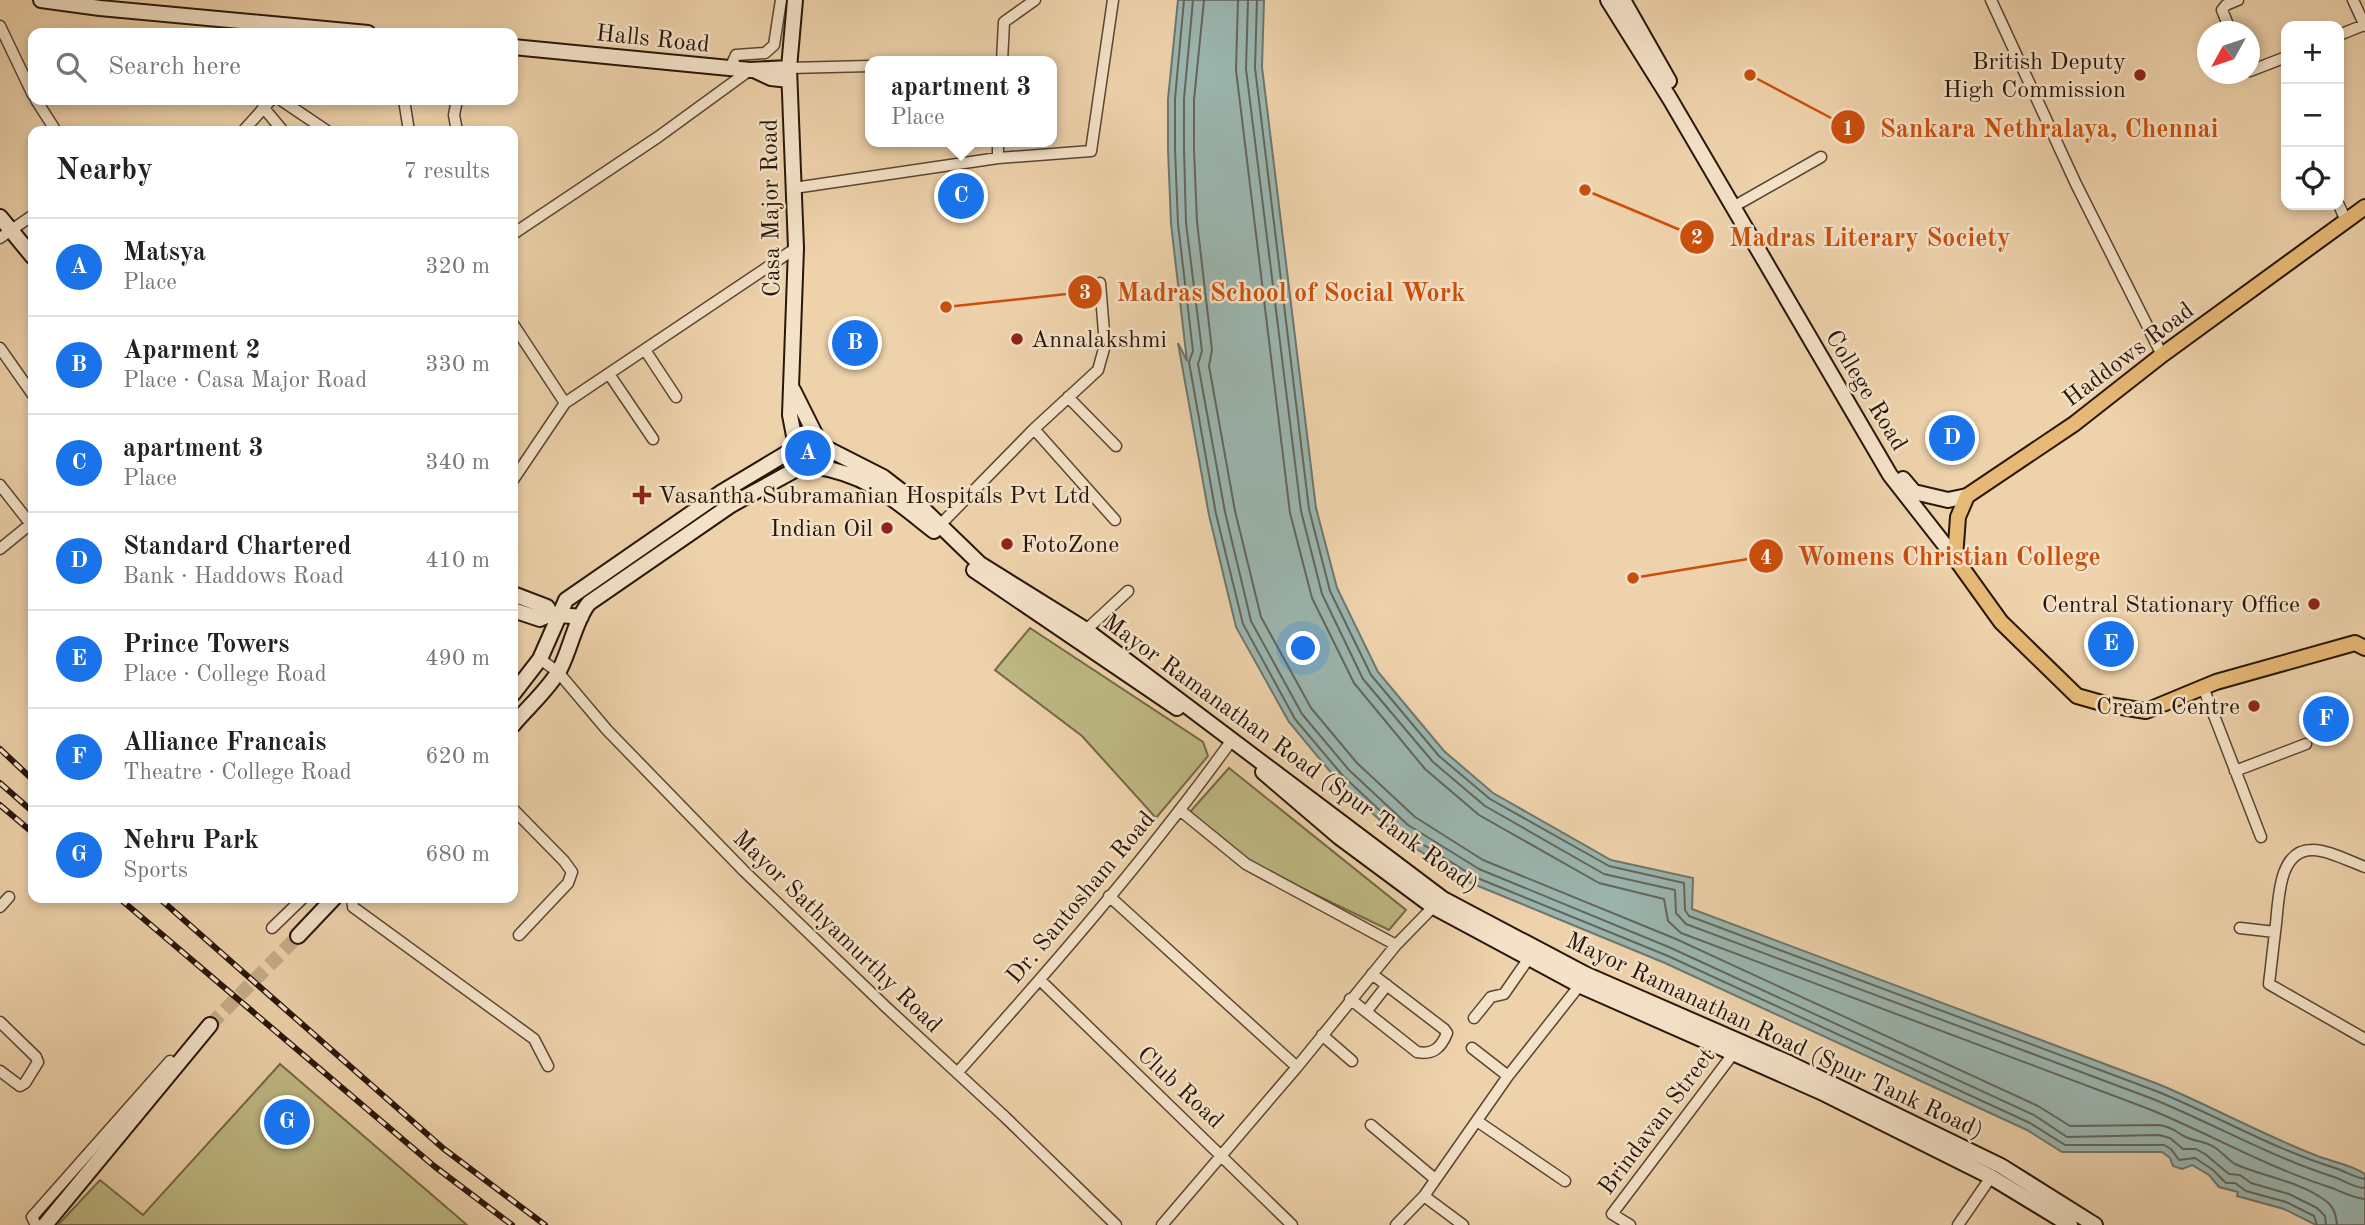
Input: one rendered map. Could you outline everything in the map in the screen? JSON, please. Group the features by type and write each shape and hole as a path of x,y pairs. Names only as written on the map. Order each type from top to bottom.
{"main road":[{"path":"41,0 314,28"},
{"name":"Casa Major Road","path":"794,446 790,415 796,248 789,74 796,0"},
{"name":"College Road","path":"1608,0 1670,99 1890,475 2001,622 2077,696 2146,711 2203,687 2355,643 2365,648"},
{"name":"College Road","path":"1623,0 1897,472 1914,492 1948,500 1967,496"},
{"path":"753,71 770,65 792,44"},
{"name":"Halls Road","path":"518,47 789,74"},
{"name":"Haddows Road","path":"1967,496 2074,424 2162,355 2365,207"},
{"path":"0,217 5,235 28,253"},
{"path":"518,719 558,672 584,609 589,603 731,505 822,459 820,442 793,389"},
{"path":"518,688 540,659 555,613 577,591 808,435 820,442"},
{"name":"Mayor Ramanathan Road (Spur Tank Road)","path":"820,442 883,477 940,525 980,564 1086,630 1437,902 1583,980 1733,1054 1821,1092 1991,1177 2070,1225"},
{"path":"794,446 794,460 808,466"},
{"name":"Mayor Ramanathan Road (Spur Tank Road)","path":"808,466 860,478 888,494 934,531 978,574 1229,744 1339,837 1437,902 1529,958 1789,1063 2001,1166 2095,1225"},
{"path":"1955,558 1958,517 1967,496"},
{"path":"518,596 555,613 581,617"},
{"path":"518,612 540,619 555,613"},
{"path":"298,936 329,903"},
{"path":"45,1225 209,1025"}],"street":[{"path":"730,68 736,55 765,53 774,45 781,0"},
{"path":"1002,56 1004,22 1035,0"},
{"path":"794,188 998,158 1091,150 1113,0"},
{"path":"1991,0 2076,184 2162,355"},
{"path":"2226,21 2222,10 2226,5 2238,0"},
{"path":"2344,33 2365,25 2353,0"},
{"path":"0,26 28,85"},
{"path":"2260,67 2281,59"},
{"path":"789,74 865,66"},
{"path":"518,231 753,71"},
{"path":"39,105 53,126"},
{"path":"247,126 265,105"},
{"path":"268,105 280,126"},
{"path":"288,105 320,126"},
{"path":"405,105 408,126"},
{"path":"456,105 456,126"},
{"path":"998,147 998,158"},
{"path":"1740,203 1821,157"},
{"path":"2341,210 2346,221"},
{"path":"5,235 28,219"},
{"path":"518,474 565,403 796,248"},
{"path":"940,525 1034,429 1098,370 1105,345 1100,283"},
{"path":"518,332 565,403"},
{"path":"0,348 28,388"},
{"path":"645,350 676,397"},
{"path":"609,374 653,439"},
{"path":"1068,397 1116,446"},
{"path":"1034,429 1115,520"},
{"path":"0,485 28,518"},
{"path":"0,549 28,528"},
{"path":"1086,630 1128,591"},
{"name":"Mayor Sathyamurthy Road","path":"540,659 558,672 607,730 744,871 1116,1225"},
{"path":"2203,687 2261,837"},
{"name":"Dr. Santosham Road","path":"957,1073 1040,980 1181,811 1229,744"},
{"path":"2235,771 2306,744"},
{"path":"1181,811 1246,864 1396,945"},
{"path":"518,814 572,872 568,883 519,935"},
{"path":"2365,867 2315,849 2302,851 2290,859 2284,869 2269,984 2365,1039"},
{"path":"1109,896 1297,1068"},
{"path":"0,907 9,897"},
{"path":"1162,1225 1297,1068 1350,999 1437,902"},
{"path":"272,928 298,903"},
{"path":"353,903 353,907 534,1039 548,1066"},
{"path":"2239,928 2275,932"},
{"path":"1474,1018 1491,997 1504,994 1529,958"},
{"path":"1350,999 1417,1052 1434,1052 1447,1033 1439,1023 1373,974"},
{"name":"Club Road","path":"1040,980 1292,1225"},
{"path":"1396,1225 1424,1196 1508,1076 1583,980"},
{"path":"1366,1012 1387,985"},
{"path":"0,1021 38,1062 25,1083 20,1086 0,1071"},
{"path":"1322,1035 1352,1061"},
{"path":"1472,1048 1508,1076"},
{"name":"Brindavan Street","path":"1630,1225 1612,1214 1733,1054"},
{"path":"36,1225 32,1217 170,1061"},
{"path":"1477,1121 1565,1181"},
{"path":"1371,1125 1435,1179"},
{"path":"1958,1225 1991,1177"},
{"path":"1424,1196 1463,1225"}],"shaded area":[{"path":"1030,628 1203,742 1208,756 1156,818 1082,736 995,670"},
{"path":"1229,768 1406,910 1389,930 1241,859 1190,812"},
{"path":"280,1064 467,1225 58,1225 100,1180 143,1215"}],"water":[{"path":"1178,0 1264,0 1262,67 1316,508 1337,588 1378,672 1444,751 1493,793 1611,860 1693,878 1692,909 2158,1084 2295,1147 2365,1174 2365,1225 2316,1225 2284,1209 2237,1196 2238,1192 2219,1187 2209,1175 2192,1165 2182,1169 2173,1166 2170,1158 2162,1152 2062,1152 2027,1130 1665,963 1471,883 1399,838 1338,781 1289,722 1236,627 1209,515 1178,343 1187,361 1171,224 1168,149 1168,99"}],"tunnel":[{"path":"210,1025 298,936"}],"railway":[{"path":"0,749 28,775"},
{"path":"0,783 28,808"},
{"path":"0,805 28,829"},
{"path":"125,903 434,1166 512,1225"},
{"path":"165,903 444,1149 545,1225"}],"place":[{"name":"Sankara Nethralaya, Chennai","path":"1750,75"},
{"name":"British Deputy High Commission","path":"2140,75"},
{"name":"Madras Literary Society","path":"1585,190"},
{"name":"apartment 3","path":"961,196"},
{"name":"Madras School of Social Work","path":"946,307"},
{"name":"Annalakshmi","path":"1017,339"},
{"name":"Aparment 2","path":"855,343"},
{"name":"Standard Chartered","path":"1952,438"},
{"name":"Matsya","path":"808,453"},
{"name":"Vasantha Subramanian Hospitals Pvt Ltd","path":"642,495"},
{"name":"Indian Oil","path":"887,528"},
{"name":"FotoZone","path":"1007,544"},
{"name":"Womens Christian College","path":"1633,578"},
{"name":"Central Stationary Office","path":"2314,604"},
{"name":"Prince Towers","path":"2111,644"},
{"name":"Cream Centre","path":"2254,706"},
{"name":"Alliance Francais","path":"2326,719"},
{"name":"Nehru Park","path":"287,1122"}]}
